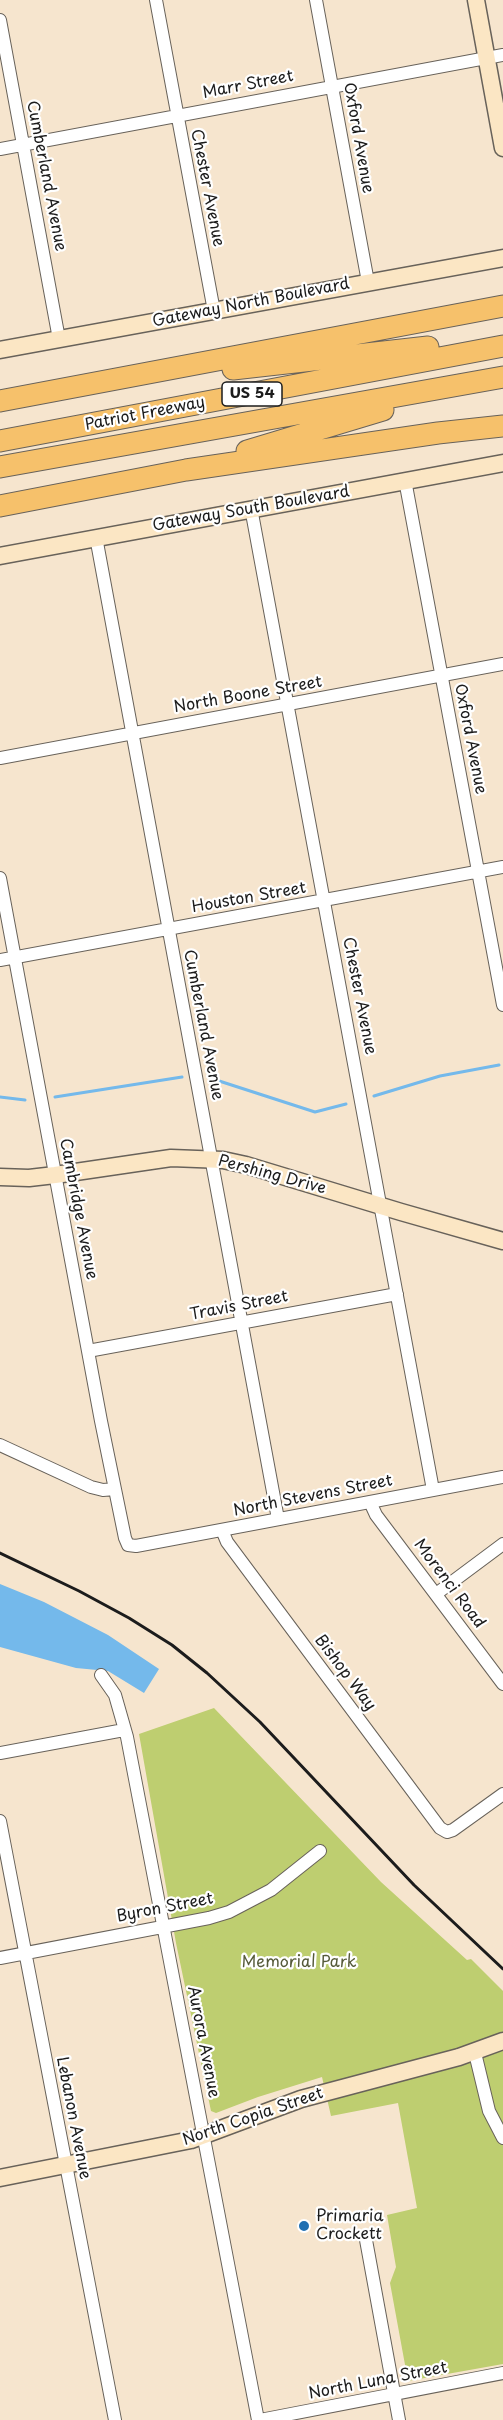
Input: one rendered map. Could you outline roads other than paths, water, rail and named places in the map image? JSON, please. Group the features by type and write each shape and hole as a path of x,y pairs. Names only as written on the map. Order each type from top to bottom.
{"highway":[{"path":"0,401 497,304"},
{"path":"150,372 165,377 436,347 503,337"},
{"name":"Patriot Freeway","path":"0,441 503,346"},
{"name":"Patriot Freeway","path":"0,467 503,376"},
{"path":"186,471 414,400 431,390"},
{"path":"299,453 503,412"},
{"path":"0,506 186,471 299,453 503,426"}],"main road":[{"path":"476,0 495,56 503,148"},
{"name":"Gateway North Boulevard","path":"0,350 503,258"},
{"name":"Gateway South Boulevard","path":"0,556 503,463"},
{"name":"Pershing Drive","path":"0,1177 29,1178 171,1158 212,1159 246,1164 503,1241"},
{"name":"North Copia Street","path":"0,2178 204,2137 301,2099 475,2053 503,2041"}],"street":[{"name":"Chester Avenue","path":"156,0 214,311"},
{"name":"Oxford Avenue","path":"316,0 368,282"},
{"name":"Cumberland Avenue","path":"0,20 59,339"},
{"name":"Marr Street","path":"0,149 495,56"},
{"name":"Oxford Avenue","path":"405,480 503,1005"},
{"name":"Chester Avenue","path":"251,508 433,1490"},
{"name":"Cumberland Avenue","path":"96,537 278,1519"},
{"name":"North Boone Street","path":"0,758 503,664"},
{"name":"Houston Street","path":"0,960 503,867"},
{"name":"Cambridge Avenue","path":"0,878 88,1351 128,1545"},
{"name":"Travis Street","path":"88,1351 397,1294"},
{"path":"0,1445 91,1487 103,1490 115,1489"},
{"name":"North Stevens Street","path":"128,1545 222,1530 503,1477"},
{"name":"Morenci Road","path":"370,1502 376,1515 503,1684"},
{"name":"Bishop Way","path":"222,1530 227,1542 440,1828 447,1832 453,1830 503,1794"},
{"path":"436,1594 503,1544"},
{"name":"Aurora Avenue","path":"101,1675 115,1695 127,1737 259,2420"},
{"path":"0,1753 124,1730"},
{"name":"Lebanon Avenue","path":"0,1821 115,2420"},
{"name":"Byron Street","path":"0,1958 209,1918 252,1901 299,1870 320,1851"},
{"path":"475,2053 489,2111 503,2138"},
{"path":"366,2240 399,2420"},
{"name":"North Luna Street","path":"259,2420 503,2373"}],"water":[{"path":"0,1584 44,1602 108,1635 159,1669 144,1693 108,1671 76,1668 0,1647"}],"waterway":[{"path":"374,1096 440,1076 499,1065"},
{"path":"55,1097 182,1077"},
{"path":"213,1079 315,1112 346,1104"},
{"path":"0,1097 25,1100"}],"railway":[{"path":"0,1553 129,1618 172,1645 207,1673 260,1722 414,1885 503,1969"}],"place":[{"name":"Primaria Crockett","path":"304,2226"}],"park label":[{"name":"Memorial Park","path":"299,1963"}]}
